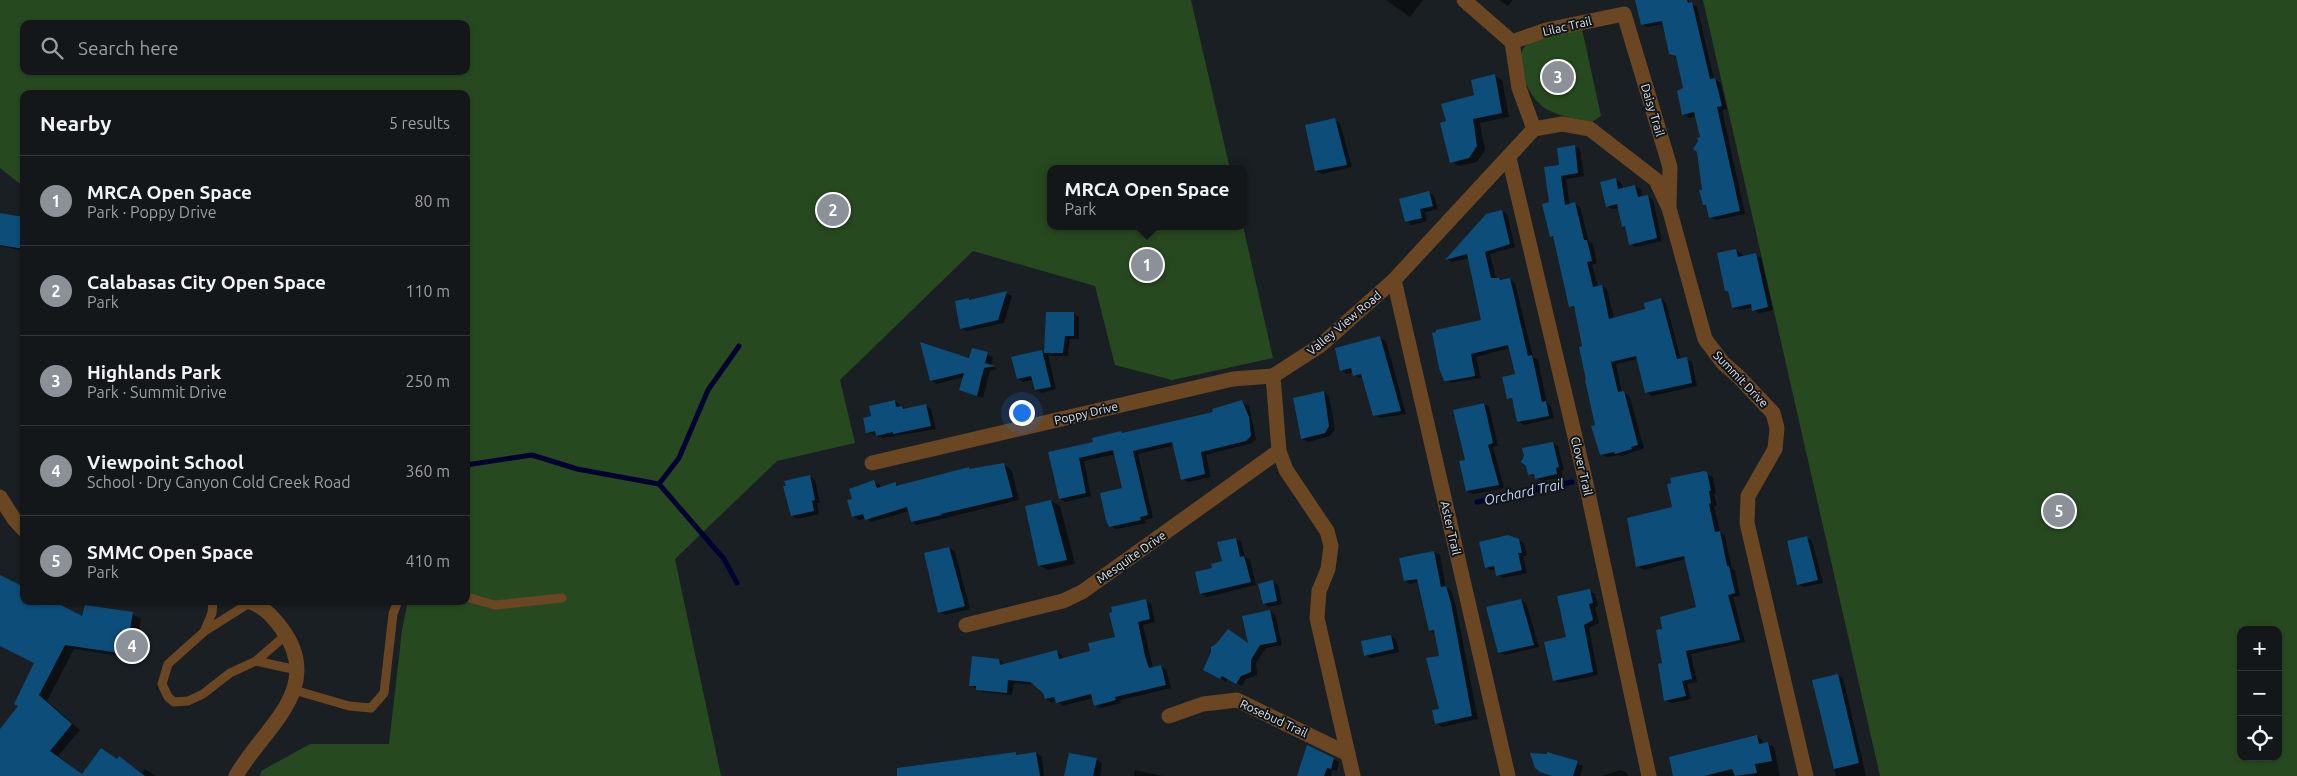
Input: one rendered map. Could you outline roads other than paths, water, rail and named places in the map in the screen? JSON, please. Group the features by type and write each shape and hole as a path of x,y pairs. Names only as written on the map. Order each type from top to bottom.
{"street":[{"path":"1464,0 1512,42 1519,88 1534,129"},
{"name":"Lilac Trail","path":"1512,42 1546,30 1624,14"},
{"name":"Daisy Trail","path":"1624,14 1670,167 1669,208"},
{"name":"Summit Drive","path":"1534,129 1562,124 1590,129 1656,180 1669,208 1705,339 1722,363 1739,377 1773,412 1777,428 1775,449 1748,496 1747,523 1806,776"},
{"name":"Valley View Road","path":"1273,376 1321,345 1394,280 1534,129"},
{"name":"Clover Trail","path":"1509,158 1586,479 1649,776"},
{"name":"Aster Trail","path":"1394,280 1508,776"},
{"path":"1273,376 1280,452 1286,470 1327,531 1331,546 1328,568 1319,591 1317,618 1353,776"},
{"name":"Poppy Drive","path":"872,463 1233,379 1273,376"},
{"name":"Mesquite Drive","path":"966,625 1064,602 1082,592 1280,452"},
{"path":"0,497 20,524"},
{"path":"236,776 245,759 283,714 294,690 297,670 294,651 286,636 270,613 255,605"},
{"name":"Rosebud Trail","path":"1169,716 1202,704 1237,700 1348,754"}],"lane":[{"path":"470,598 495,606 562,598"},
{"path":"205,631 212,613 213,605"},
{"path":"244,605 205,631 168,664 162,684 168,696 174,702 188,700 203,694 230,673 256,662 286,636"},
{"path":"294,690 350,706 371,708 384,693 393,614 396,605"},
{"path":"256,662 297,670"}],"waterway":[{"path":"659,484 679,458 708,390 739,346"},
{"path":"470,464 532,455 577,469 659,484 724,559 737,583"},
{"name":"Orchard Trail","path":"1477,502 1572,482"}],"place":[{"name":"Highlands Park","path":"1558,77"},
{"name":"Calabasas City Open Space","path":"833,210"},
{"name":"MRCA Open Space","path":"1147,265"},
{"name":"SMMC Open Space","path":"2059,511"},
{"name":"Viewpoint School","path":"132,646"}]}
